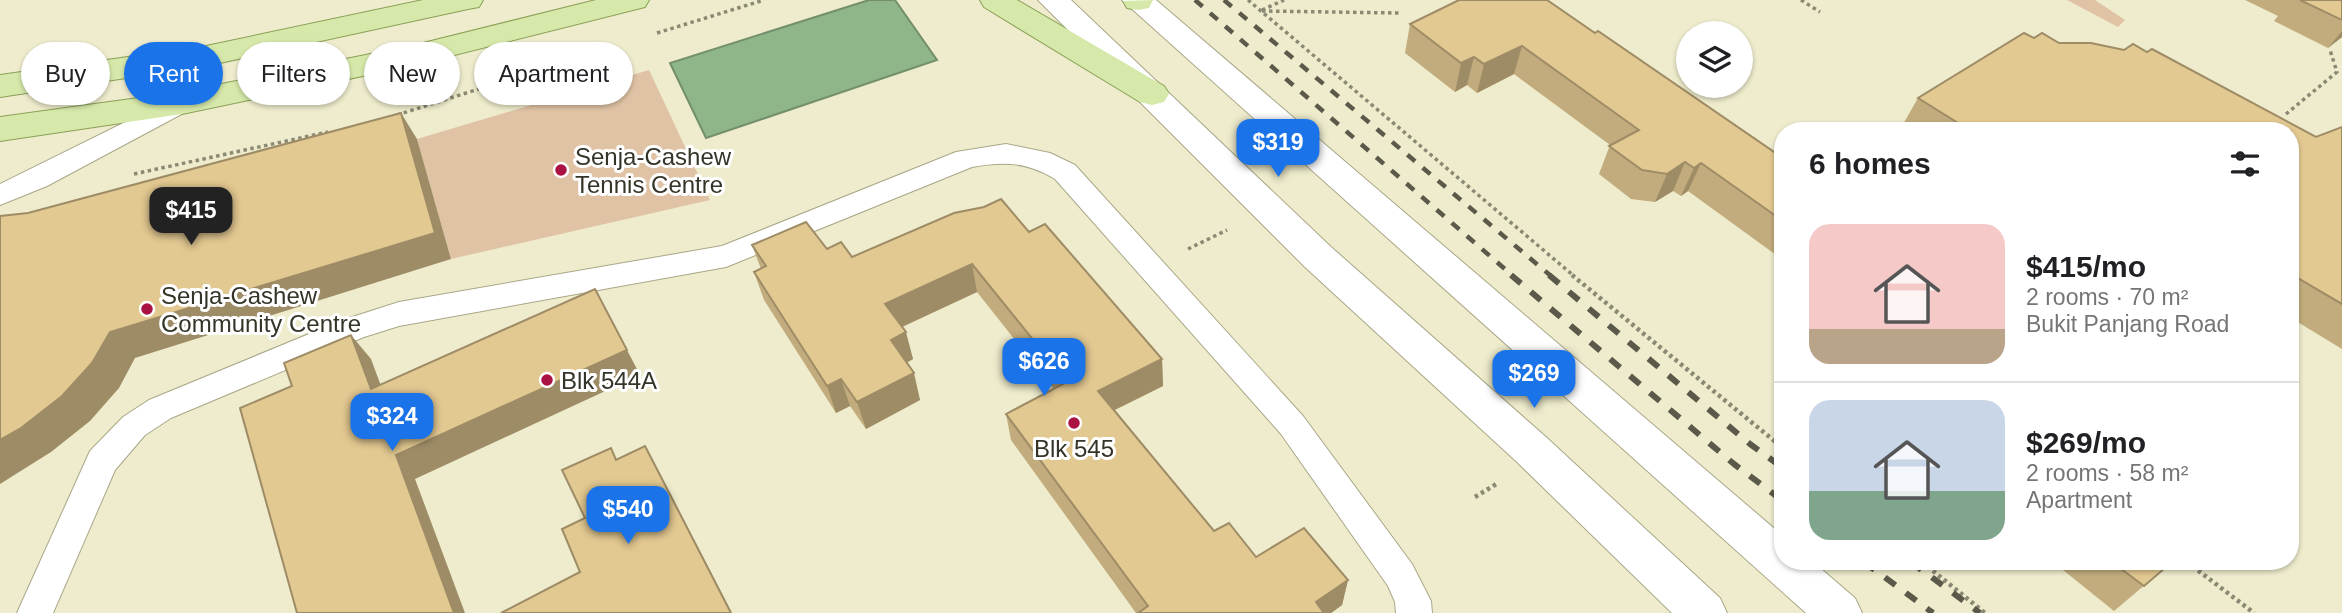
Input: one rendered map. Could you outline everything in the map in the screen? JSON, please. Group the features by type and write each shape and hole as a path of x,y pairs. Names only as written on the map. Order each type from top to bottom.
{"main road":[{"path":"0,86 205,56 468,0"},
{"path":"223,95 415,55 634,0"},
{"path":"995,0 1152,94"},
{"path":"1053,0 1318,257 1532,450 1704,613"},
{"path":"1138,0 1774,556"},
{"path":"0,129 168,105"},
{"path":"1790,570 1839,613"}],"lane":[{"path":"0,195 37,179 178,105"},
{"path":"35,613 82,501 102,461 134,426 160,409 377,321 445,304 726,256 967,159 993,153 1018,153 1044,158 1074,181 1292,425 1401,575 1413,601 1414,613"}],"path":[{"path":"647,36 764,0"},
{"path":"1248,0 1522,234 1774,441"},
{"path":"1261,11 1284,0"},
{"path":"1801,0 1820,12"},
{"path":"1261,11 1399,13"},
{"path":"2286,114 2337,72 2330,50"},
{"path":"389,118 474,91"},
{"path":"126,176 336,131"},
{"path":"1201,242 1214,236"},
{"path":"1475,497 1491,487"},
{"path":"1932,570 1985,613"},
{"path":"2198,570 2254,613"}],"shaded area":[{"path":"869,0 895,0 937,60 706,138 670,63"},
{"path":"2067,0 2095,0 2125,20 2118,27"},
{"name":"Senja-Cashew Tennis Centre","path":"649,70 710,200 451,259 417,139 531,105 633,105 633,75"}],"building":[{"path":"1459,0 1547,0 1676,85 1676,98 1696,98 1774,152 1774,215 1701,163 1694,168 1685,162 1667,174 1642,170 1609,146 1639,130 1522,46 1484,64 1474,57 1461,63 1410,24"},
{"path":"2300,0 2342,0 2342,20"},
{"path":"2024,33 2034,38 2042,33 2059,43 2091,43 2124,50 2133,44 2147,52 2152,49 2288,122 1957,122 1918,98"},
{"name":"Senja-Cashew Community Centre","path":"401,113 435,233 110,332 92,363 62,396 21,428 0,440 0,216 28,213"},
{"path":"2342,127 2342,304 2299,279 2299,128 2316,137"},
{"name":"Blk 545","path":"1001,199 1029,232 1045,224 1162,359 1098,391 1214,531 1229,523 1256,557 1304,528 1348,580 1316,602 1324,613 1138,613 1148,606 1006,414 1067,382 972,264 885,304 906,332 891,340 914,373 857,402 841,379 827,386 754,272 766,266 752,245 806,222 827,249 841,242 852,257 954,213 984,207"},
{"path":"595,289 627,350 396,455 454,613 297,613 240,408 292,386 284,363 351,335 371,389"},
{"path":"645,446 731,613 501,613 580,572 562,529 585,518 562,470 611,448 616,460"},
{"path":"2123,570 2163,570 2144,586"}],"railway":[{"path":"1195,0 1513,276"},
{"path":"1224,0 1551,276"},
{"path":"1511,275 1734,464 1774,494"},
{"path":"1549,275 1774,461"},
{"path":"1875,570 1933,613"},
{"path":"1922,570 1980,613"}],"place":[{"name":"Senja-Cashew Tennis Centre","path":"561,170"},
{"name":"Senja-Cashew Community Centre","path":"147,309"},
{"name":"Blk 544A","path":"547,380"},
{"name":"Blk 545","path":"1074,423"}]}
